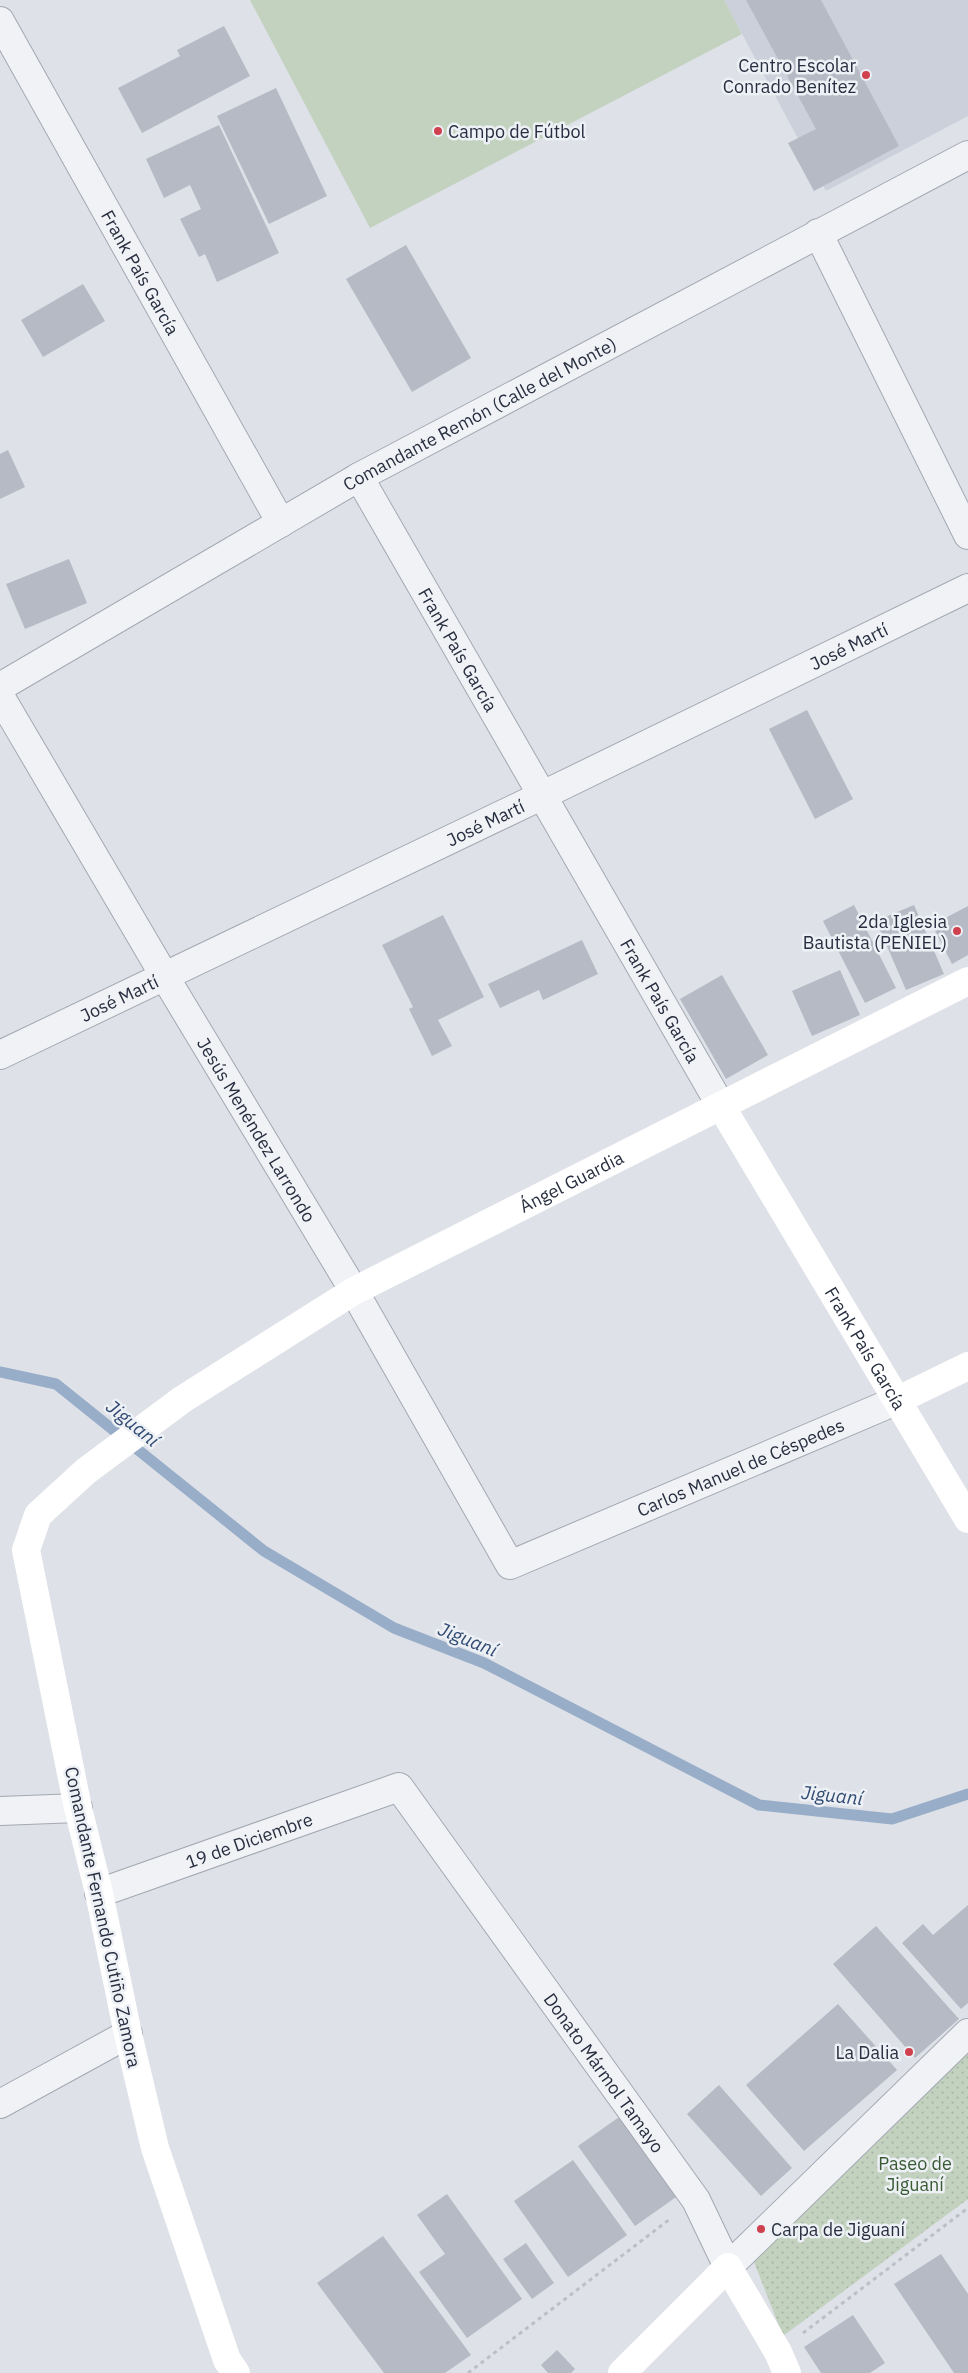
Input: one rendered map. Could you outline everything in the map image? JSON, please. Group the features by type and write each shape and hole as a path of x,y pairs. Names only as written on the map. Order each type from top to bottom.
{"main road":[{"name":"Ángel Guardia","path":"183,1399 354,1291 968,981"},
{"name":"Frank País García","path":"721,1106 968,1519"},
{"name":"Carlos Manuel de Céspedes","path":"898,1400 968,1366"},
{"name":"Comandante Fernando Cutiño Zamora","path":"183,1399 86,1471 38,1515 26,1550 78,1808 155,2148 228,2360 236,2373"},
{"name":"Donato Mármol Tamayo","path":"728,2267 782,2363"},
{"path":"622,2373 728,2267"}],"street":[{"name":"Frank País García","path":"0,21 281,523"},
{"name":"Comandante Remón (Calle del Monte)","path":"0,688 358,477 968,155"},
{"path":"818,234 968,535"},
{"name":"Frank País García","path":"358,477 544,795 721,1106"},
{"name":"José Martí","path":"0,1055 544,795 968,588"},
{"name":"Jesús Menéndez Larrondo","path":"0,688 165,977 354,1291 510,1566"},
{"name":"Carlos Manuel de Céspedes","path":"510,1566 898,1400"},
{"name":"19 de Diciembre","path":"99,1894 399,1788"},
{"name":"Donato Mármol Tamayo","path":"399,1788 696,2200 728,2267"},
{"path":"0,1811 78,1808"},
{"path":"728,2267 968,2033"},
{"path":"0,2104 128,2034"}],"path":[{"path":"468,2373 696,2200"},
{"path":"782,2363 968,2208"}],"shaded area":[{"name":"Centro Escolar Conrado Benítez","path":"724,0 968,0 968,116 826,191"}],"green space":[{"name":"Campo de Fútbol","path":"250,0 724,0 742,34 370,228"},
{"name":"Paseo de Jiguaní","path":"968,2044 968,2199 783,2336 754,2262"}],"building":[{"path":"746,0 821,0 899,146 814,191 788,143 816,129"},
{"path":"224,26 250,76 142,133 118,88 180,56 177,50"},
{"path":"276,88 327,196 269,224 217,116"},
{"path":"219,125 279,253 217,282 205,254 199,257 180,219 201,209 190,185 164,198 146,159"},
{"path":"406,245 471,358 412,392 346,279"},
{"path":"83,284 105,321 43,357 21,320"},
{"path":"8,450 25,487 0,499 0,454"},
{"path":"69,559 87,603 25,629 6,584"},
{"path":"807,710 853,799 815,819 769,729"},
{"path":"854,905 896,988 865,1003 823,921"},
{"path":"914,905 944,974 906,990 876,921"},
{"path":"968,906 968,955 952,964 932,925"},
{"path":"443,915 484,997 438,1020 452,1046 432,1056 409,1009 413,1007 382,945"},
{"path":"582,940 598,974 543,1000 539,990 500,1008 488,984"},
{"path":"840,970 860,1015 812,1036 792,991"},
{"path":"722,975 768,1055 726,1079 680,999"},
{"path":"968,1905 968,2003 961,2009 902,1943 923,1924 933,1935"},
{"path":"876,1926 959,2019 915,2058 833,1964"},
{"path":"838,2004 897,2070 804,2151 746,2085"},
{"path":"719,2085 792,2168 761,2196 687,2114"},
{"path":"622,2115 679,2195 635,2226 578,2146"},
{"path":"573,2160 627,2235 568,2277 514,2201"},
{"path":"447,2194 522,2299 467,2338 419,2272 445,2254 417,2215"},
{"path":"383,2236 471,2355 445,2373 384,2373 317,2283"},
{"path":"526,2243 554,2283 532,2299 503,2259"},
{"path":"941,2254 968,2294 968,2373 954,2373 894,2284"},
{"path":"853,2315 885,2363 870,2373 821,2373 804,2347"},
{"path":"557,2350 575,2369 571,2373 548,2373 541,2365"}],"waterway":[{"name":"Jiguaní","path":"0,1372 56,1384 264,1551 394,1628 484,1663 759,1805 892,1819 968,1794"}],"place":[{"name":"Centro Escolar Conrado Benítez","path":"866,75"},
{"name":"Campo de Fútbol","path":"438,131"},
{"name":"2da Iglesia Bautista (PENIEL)","path":"957,931"},
{"name":"La Dalia","path":"909,2052"},
{"name":"Carpa de Jiguaní","path":"761,2229"}]}
